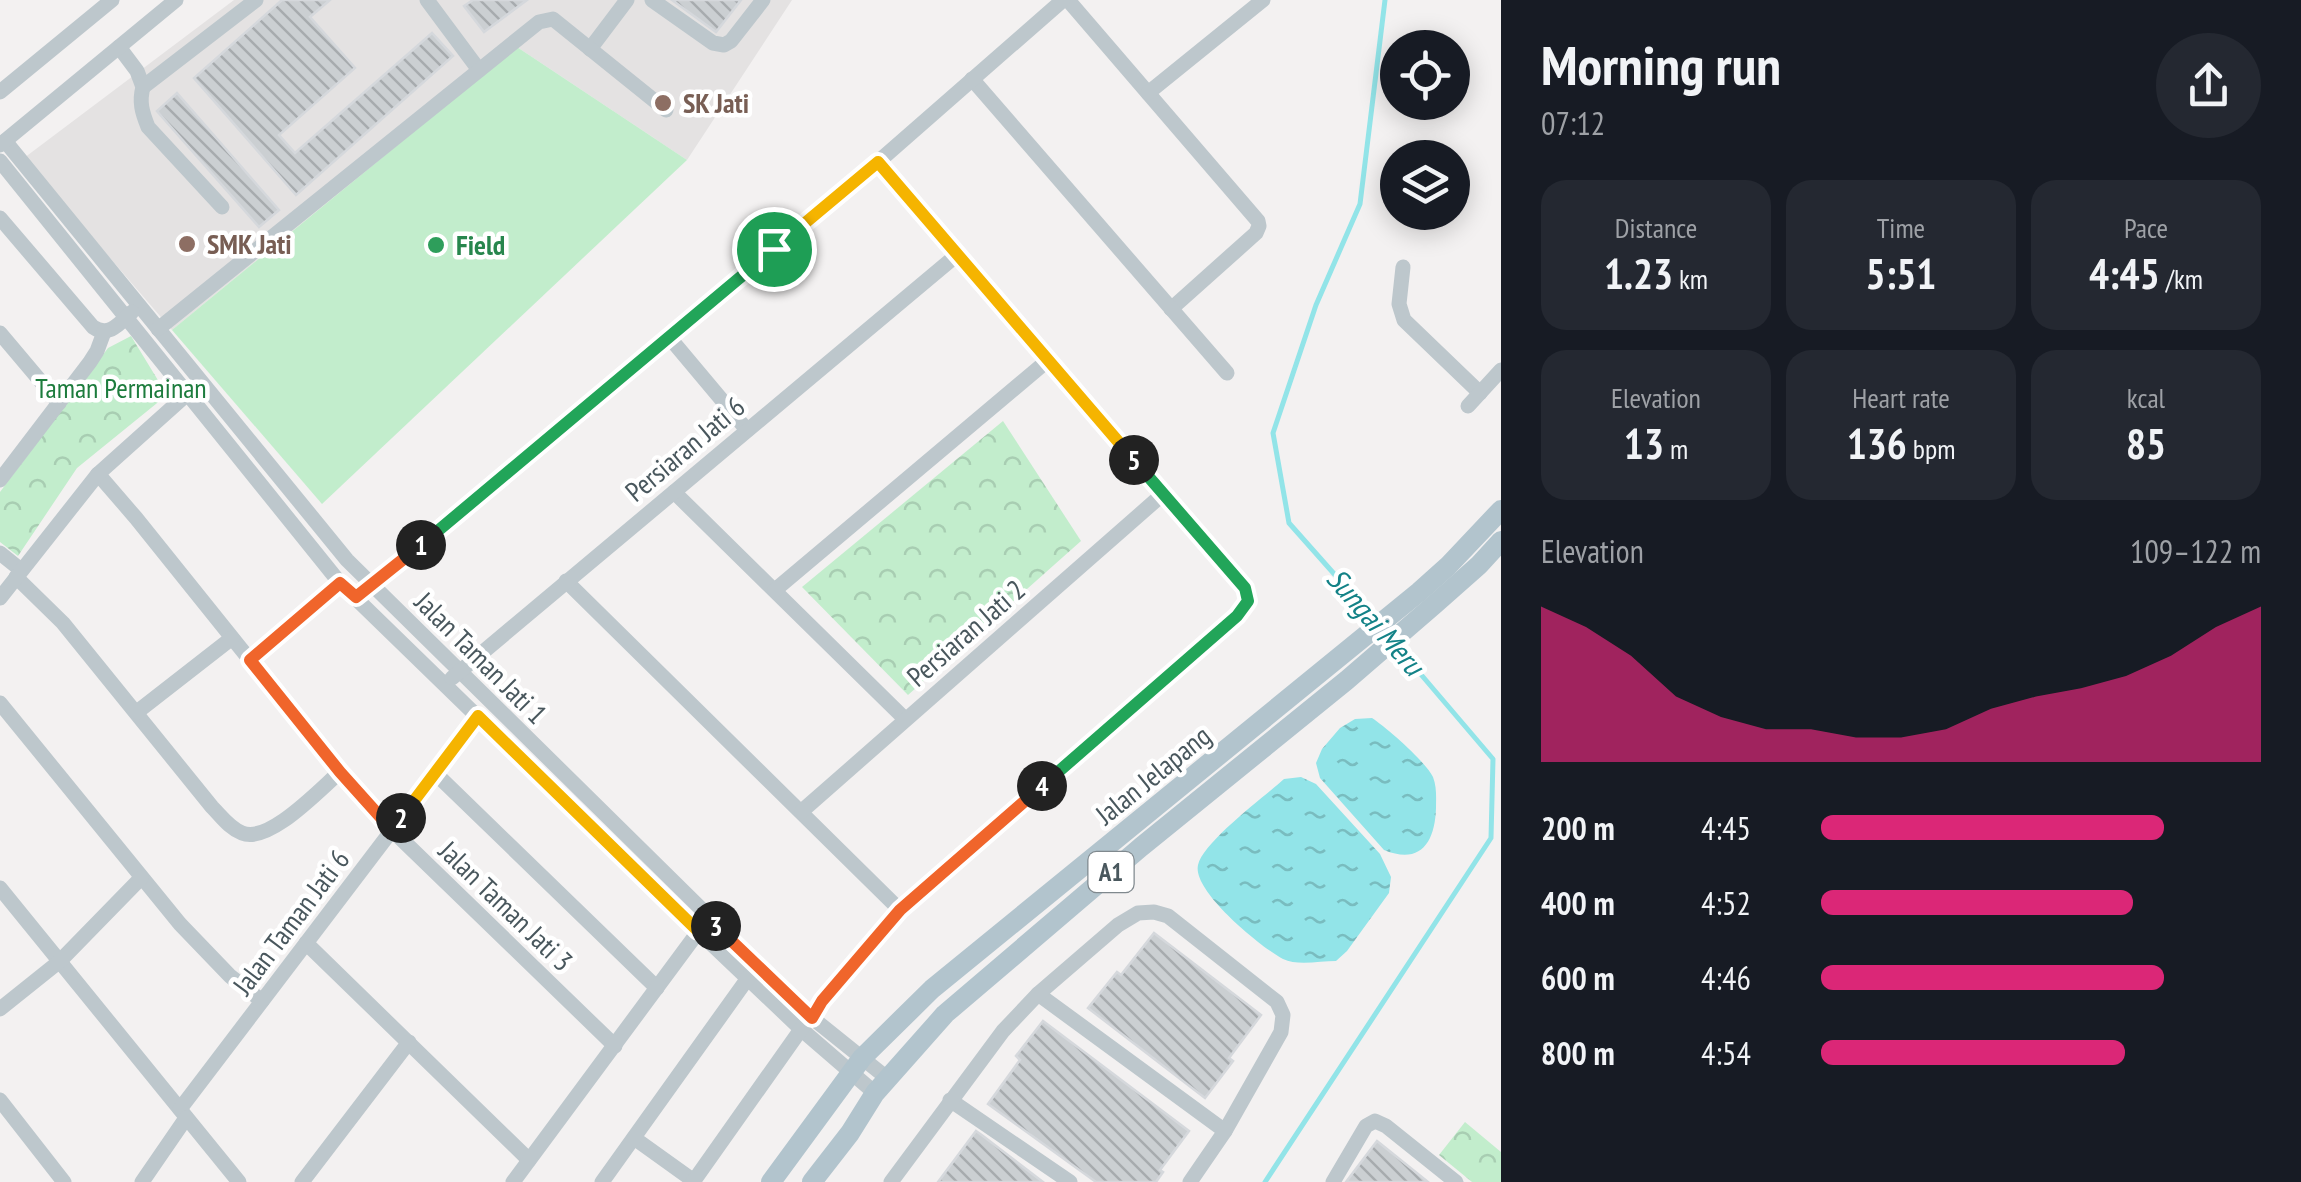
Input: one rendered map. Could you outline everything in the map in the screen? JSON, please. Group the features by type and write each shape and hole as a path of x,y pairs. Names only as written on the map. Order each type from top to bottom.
{"main road":[{"name":"Jalan Jelapang","path":"812,1182 881,1085 945,1014 1141,847 1347,680 1427,598 1448,566 1501,510"},
{"name":"Jalan Jelapang","path":"771,1182 857,1066 932,989 1325,668 1479,565 1501,541"}],"street":[{"path":"0,92 112,0"},
{"path":"2,143 176,0"},
{"path":"222,207 148,126 140,97 144,87 256,0"},
{"path":"428,0 480,70"},
{"path":"590,49 626,0"},
{"path":"652,0 713,43 724,46 763,0"},
{"path":"356,597 878,162 1065,0 1259,226 1172,309"},
{"path":"1148,93 1262,0"},
{"path":"158,329 539,22 553,19 666,110"},
{"path":"119,48 144,87"},
{"path":"972,80 1227,373"},
{"name":"Jalan Taman Jati 1","path":"2,143 132,312 187,394 340,583 807,1024"},
{"name":"Jalan Taman Jati 1","path":"0,161 94,277 132,312 158,329 347,560 704,925 748,978 881,1085"},
{"path":"634,1138 693,1182 822,1001 900,910 1237,616 1248,601 1245,588 878,162"},
{"path":"0,218 93,327 104,332 111,330 132,312"},
{"name":"Persiaran Jati 6","path":"445,684 958,254"},
{"path":"1403,267 1399,304 1404,320 1480,393"},
{"path":"68,297 94,277"},
{"path":"0,480 94,357 104,332"},
{"path":"0,333 59,404"},
{"path":"669,337 748,430"},
{"path":"775,590 1047,361"},
{"path":"1468,406 1501,370"},
{"path":"0,598 98,474 200,382"},
{"name":"Jalan Taman Jati 3","path":"98,474 340,772 392,830 615,1046"},
{"path":"674,492 906,719"},
{"name":"Persiaran Jati 2","path":"802,812 1163,494"},
{"path":"0,553 56,614 230,826 246,835 261,834 340,772"},
{"path":"566,581 900,910"},
{"path":"250,660 340,583"},
{"path":"137,712 232,638"},
{"path":"0,703 141,878 208,954 262,1001"},
{"name":"Jalan Taman Jati 6","path":"142,1182 183,1114 262,1001 478,716"},
{"path":"435,773 658,988"},
{"path":"0,1010 60,961 141,878"},
{"path":"0,888 238,1182"},
{"path":"890,1182 1003,1031 1038,994 1118,925 1138,913 1154,912 1168,916 1277,1002 1283,1015 1281,1032 1190,1182"},
{"path":"513,1182 704,925"},
{"path":"306,943 530,1160"},
{"path":"602,1182 748,978"},
{"path":"1038,994 1224,1130"},
{"path":"302,1182 408,1042"},
{"path":"0,1100 64,1182"},
{"path":"950,1100 1070,1182"},
{"path":"1333,1182 1366,1126 1375,1121 1456,1182"}],"shaded area":[{"name":"SMK Jati","path":"234,0 792,0 687,160 517,47 172,330 24,158"}],"green space":[{"name":"Field","path":"517,47 687,160 322,504 172,330"},
{"name":"Taman Permainan","path":"131,336 167,395 77,468 18,556 0,542 0,492 108,348"},
{"path":"1003,421 1081,541 908,695 802,587"},
{"path":"1465,1122 1501,1152 1501,1182 1472,1182 1439,1155"}],"water":[{"path":"1372,718 1414,754 1434,781 1433,831 1416,853 1384,850 1320,778 1316,763 1340,728 1355,719"},
{"path":"1301,777 1316,784 1380,854 1391,877 1389,893 1336,961 1302,963 1283,959 1230,917 1199,876 1202,855 1222,832 1284,779"}],"building":[{"path":"282,0 330,0 310,17 355,68 279,135 295,153 432,33 453,56 296,195 194,78"},
{"path":"473,0 527,0 484,32 464,6"},
{"path":"672,0 741,0 716,32"},
{"path":"177,93 279,210 259,227 157,111"},
{"path":"1154,933 1261,1015 1205,1098 1088,1008"},
{"path":"1043,1021 1189,1131 1160,1170 1163,1172 1156,1182 1096,1182 988,1104 1020,1060 1016,1056"},
{"path":"976,1131 983,1136 1043,1182 938,1182"},
{"path":"1377,1141 1428,1182 1346,1182"}],"waterway":[{"name":"Sungai Meru","path":"1375,620 1289,523 1273,433 1316,305 1360,204 1385,0"},
{"name":"Sungai Meru","path":"1265,1182 1491,838 1493,759 1395,644"}],"place":[{"name":"SK Jati","path":"663,103"},
{"name":"SMK Jati","path":"187,244"},
{"name":"Field","path":"436,245"}],"route":[{"path":"878,162 1245,588 1248,601 1237,616 900,910 812,1018 709,919 698,931 478,716 392,830 250,660 340,583 356,597 372,586 774,249 878,162"}]}
